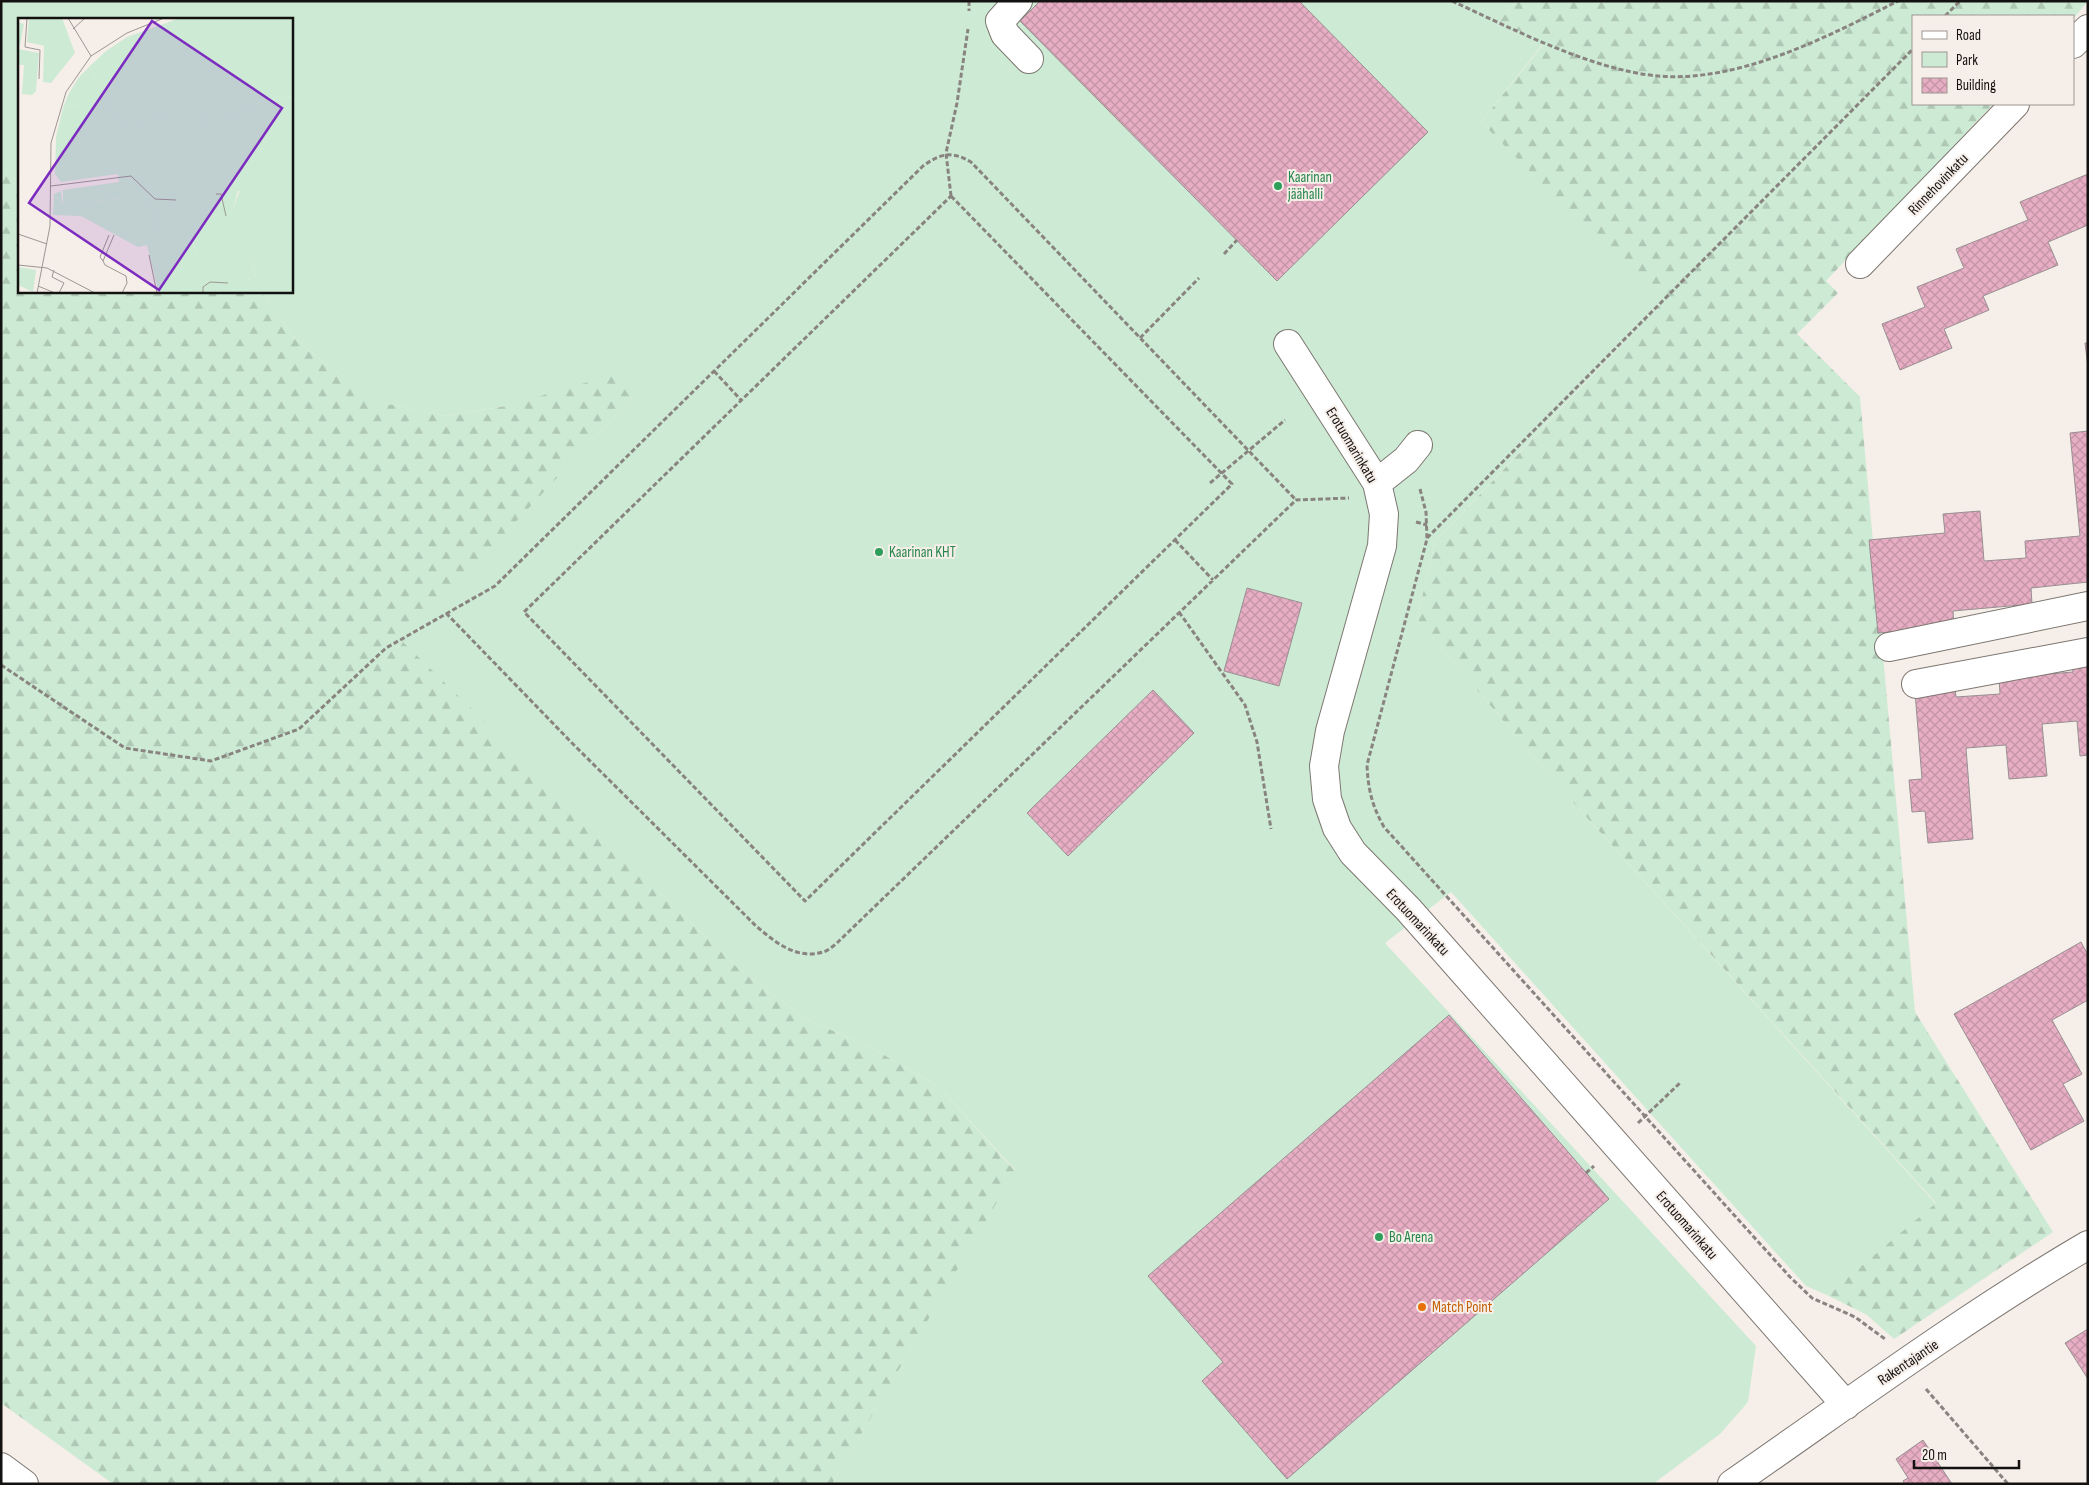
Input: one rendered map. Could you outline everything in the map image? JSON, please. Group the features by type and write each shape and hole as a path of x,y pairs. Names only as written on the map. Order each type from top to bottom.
{"street":[{"path":"1018,1 1000,21 1005,34 1029,59"},
{"path":"2074,43 2088,29"},
{"name":"Rinnehovinkatu","path":"1860,264 2014,105"},
{"name":"Erotuomarinkatu","path":"1288,344 1377,483 1384,514 1382,546 1330,730 1324,766 1327,799 1337,828 1353,853 1435,939 1846,1405"},
{"path":"1377,483 1412,452"},
{"path":"1889,647 2088,606"},
{"path":"1916,684 2088,652"},
{"name":"Rakentajantie","path":"1732,1484 1904,1364 2047,1269 2088,1245"},
{"path":"1,1467 24,1484"}],"path":[{"path":"951,196 524,612 806,901 1232,484 951,196 946,153 957,103 970,20 969,1"},
{"path":"1452,1 1575,55 1658,76 1701,75 1743,68 1820,39 1898,1"},
{"path":"1946,15 1960,1"},
{"path":"1427,539 1912,50"},
{"path":"1,665 126,748 210,761 299,729 386,648 446,613 495,586 923,166 946,153 959,155 971,162 1296,500 839,941 824,952 797,953 778,945 756,926 572,743 446,613"},
{"path":"1224,254 1237,240"},
{"path":"1140,338 1200,278"},
{"path":"714,371 741,400"},
{"path":"1210,484 1285,420"},
{"path":"1412,452 1426,512 1427,539 1367,765 1368,790 1373,808 1384,827 1790,1277 1812,1298 1855,1317 1882,1335 1904,1364 2008,1484"},
{"path":"1175,540 1213,580"},
{"path":"1179,612 1245,705 1257,742 1271,829"}],"green space":[{"path":"1,1 1516,1 1499,22 1545,41 1481,122 1660,303 1435,542 1417,619 1561,789 1936,1204 1827,1295 1806,1286 1451,892 1385,943 1756,1346 1748,1402 1720,1434 1653,1484 832,1484 1015,1170 939,1087 879,1052 801,1016 738,968 402,642 632,398 506,406 446,416 382,403 331,368 292,336 262,292 292,292 292,18 18,18 18,182 1,164"},
{"path":"1516,1 2088,1 2074,18 2074,15 1912,15 1912,105 1992,105 1826,281 1838,293 1797,334 1860,397 1915,1012 2053,1232 1894,1339 1867,1315 1827,1295 1936,1203 1561,789 1417,619 1435,542 1660,304 1481,122 1545,42 1499,22"},
{"path":"1,164 18,182 18,292 262,292 292,336 331,368 383,403 446,416 506,406 612,375 632,398 403,642 738,968 801,1016 879,1052 939,1087 1015,1171 832,1484 113,1484 1,1403"}],"building":[{"name":"Kaarinan jäähalli","path":"1040,1 1299,1 1428,132 1277,281 1020,21"},
{"path":"2088,174 2088,225 2048,242 2058,265 1983,296 1989,310 1944,329 1952,348 1900,370 1882,324 1925,307 1917,287 1964,268 1956,249 2028,220 2020,202"},
{"path":"2085,343 2088,343 2088,367"},
{"path":"2088,431 2088,582 2031,588 2032,604 1953,611 1954,626 1878,633 1869,540 1945,533 1943,514 1980,511 1984,561 2026,558 2025,541 2080,536 2070,433"},
{"path":"1247,588 1302,603 1279,686 1224,671"},
{"path":"2088,654 2088,755 2080,756 2077,721 2042,724 2047,776 2009,779 2006,745 1966,748 1973,839 1928,843 1925,811 1912,812 1909,780 1922,779 1915,692 1955,688 1956,697 2000,694 1999,678 2073,672 2071,656"},
{"path":"1153,690 1194,733 1068,856 1027,813"},
{"path":"2081,942 2088,955 2088,1000 2052,1020 2082,1074 2063,1084 2084,1121 2031,1150 1954,1014"},
{"name":"Bo Arena","path":"1449,1015 1609,1199 1287,1479 1202,1381 1223,1362 1148,1276"},
{"path":"2088,1329 2088,1379 2065,1343"},
{"path":"1923,1440 1952,1484 1905,1484 1903,1481 1908,1478 1896,1459"}],"place":[{"name":"Kaarinan jäähalli","path":"1278,186"},
{"name":"Kaarinan KHT","path":"879,552"},
{"name":"Bo Arena","path":"1379,1237"},
{"name":"Match Point","path":"1422,1307"}]}
